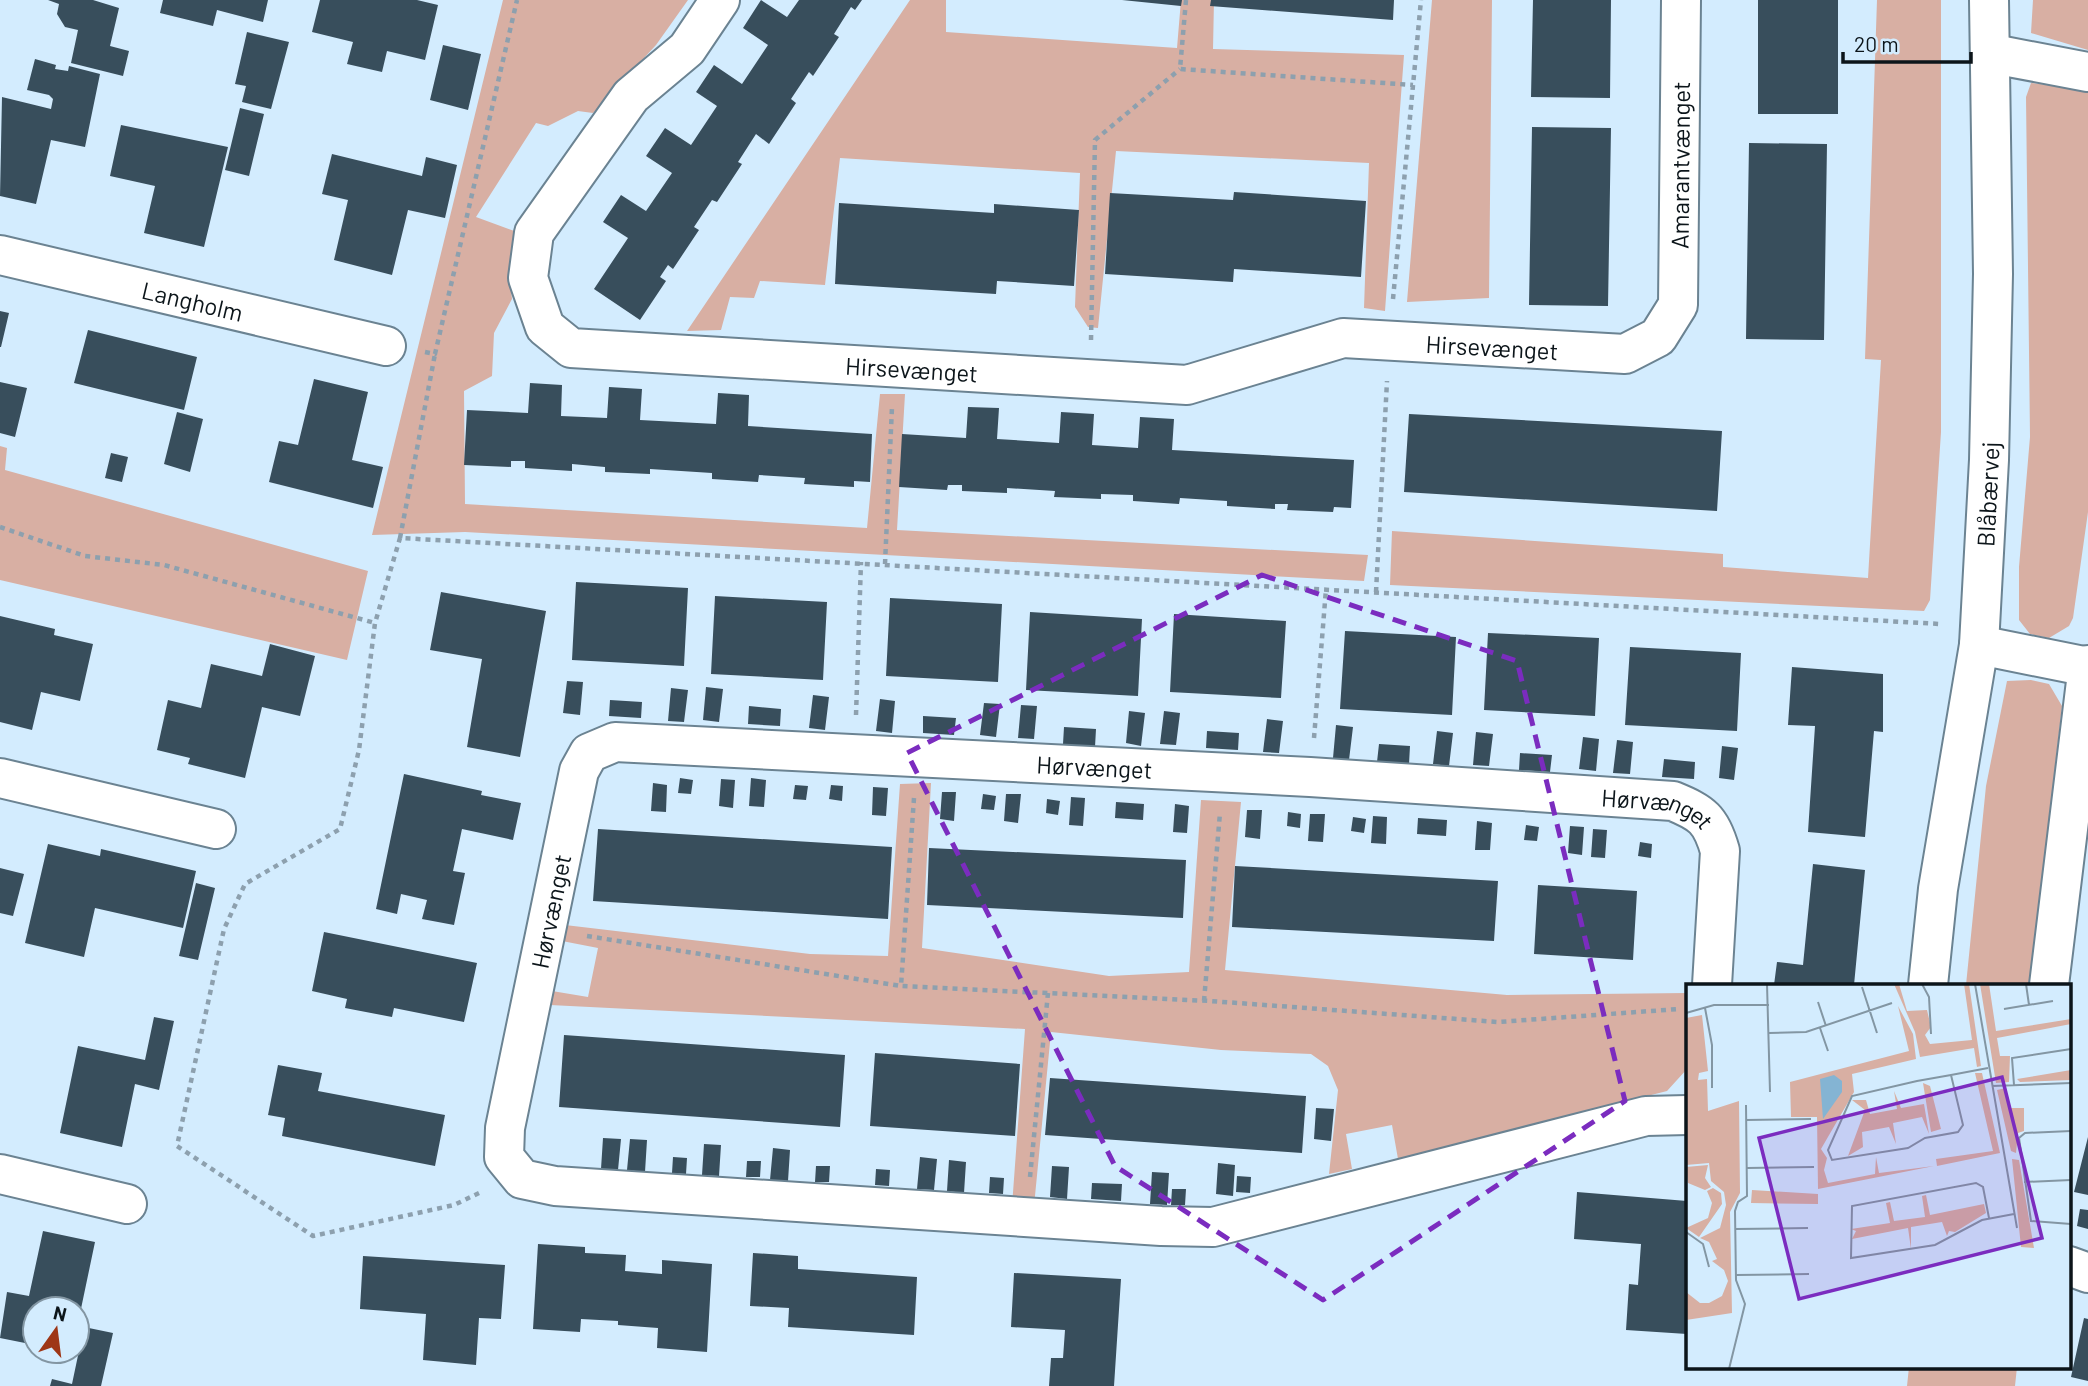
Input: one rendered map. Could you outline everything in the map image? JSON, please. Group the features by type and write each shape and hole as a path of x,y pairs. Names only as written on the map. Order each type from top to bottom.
{"street":[{"name":"Hirsevænget","path":"720,0 687,49 631,96 534,233 528,278 545,327 571,348 1187,385 1343,338 1625,354 1658,337 1665,325"},
{"name":"Amarantvænget","path":"1665,325 1678,305 1681,0"},
{"name":"Blåbærvej","path":"1928,984 1938,889 1979,636 1989,460 1993,54 1989,0"},
{"path":"1993,54 2088,72"},
{"name":"Langholm","path":"0,255 386,345"},
{"path":"1979,636 2088,666 2074,894 2049,984"},
{"name":"Hørvænget","path":"517,1173 504,1157 505,1128 579,771 589,752 615,742 1310,777 1672,801 1700,812 1715,832 1720,851 1712,984"},
{"path":"0,778 216,829"},
{"path":"517,1173 522,1179 555,1186 1213,1227 1646,1116 1686,1115"},
{"path":"0,1174 127,1204"},
{"path":"2070,1266 2088,1273"}],"path":[{"path":"517,0 435,354 400,538 375,622 359,750 340,828 245,884 224,929 177,1146 313,1236 454,1205 517,1173"},
{"path":"1180,69 1186,0"},
{"path":"1376,592 1389,341 1421,0"},
{"path":"1090,379 1095,140 1180,69 1413,85"},
{"path":"386,345 435,354"},
{"path":"885,564 894,367"},
{"path":"0,527 85,556 164,565 375,622"},
{"path":"400,538 1376,592 1979,636"},
{"path":"854,756 861,562"},
{"path":"1310,777 1326,589"},
{"path":"901,986 916,759"},
{"path":"1204,1001 1223,774"},
{"path":"546,930 901,986 1204,1001 1498,1022 1686,1009"},
{"path":"1026,1217 1048,993"}],"highlighted area":[{"path":"1262,575 1517,661 1625,1101 1323,1300 1115,1166 907,753"}],"shaded area":[{"path":"503,0 688,0 656,45 593,113 578,111 548,126 536,123 476,217 517,232 509,271 512,299 494,333 492,376 464,391 465,504 867,528 880,394 905,394 897,530 1368,555 1364,581 465,532 372,535"},
{"path":"910,0 946,0 946,32 1177,48 1181,0 1214,0 1213,49 1404,55 1385,311 1364,308 1369,163 1116,151 1098,328 1088,327 1075,307 1080,173 840,158 825,285 760,281 754,298 730,297 721,330 687,331"},
{"path":"1432,0 1492,0 1489,298 1407,302"},
{"path":"1877,0 1941,0 1941,432 1930,600 1924,611 1390,585 1392,531 1723,554 1723,567 1868,578 1881,360 1865,359"},
{"path":"2033,0 2088,0 2088,50 2031,33"},
{"path":"2031,83 2088,90 2088,512 2073,618 2069,626 2049,638 2030,634 2019,620 2019,567 2030,437 2026,97"},
{"path":"0,446 7,448 5,470 368,571 347,660 0,580"},
{"path":"2031,680 2049,684 2062,706 2030,984 1966,984 1986,786 2007,681"},
{"path":"931,783 922,948 1109,976 1189,972 1201,800 1241,802 1225,970 1507,995 1686,993 1686,1070 1667,1091 1398,1159 1392,1125 1346,1134 1352,1169 1329,1174 1338,1090 1328,1066 1311,1054 1221,1050 1051,1032 1034,1206 1012,1206 1025,1029 550,1005 552,991 588,997 598,948 562,941 565,925 810,954 888,956 900,784"},
{"path":"1909,1368 2017,1368 2015,1386 1907,1386"}],"building":[{"path":"48,0 93,0 119,8 110,46 129,51 123,76 71,63 78,30 65,27 57,14 59,4"},
{"path":"163,0 268,0 263,22 217,10 213,26 160,13"},
{"path":"320,0 417,0 438,5 425,60 387,51 382,72 347,64 353,42 312,32"},
{"path":"761,0 787,17 799,0 862,0 855,10 851,7 834,34 839,37 813,76 809,72 791,99 796,103 769,144 756,134 738,162 742,164 717,202 712,200 694,227 699,230 673,269 668,265 660,277 666,281 640,320 594,289 628,238 603,222 621,195 646,211 672,173 646,156 665,128 691,145 717,106 696,92 714,65 742,84 768,45 743,28"},
{"path":"1122,0 1182,0 1181,6"},
{"path":"1211,0 1394,0 1393,20 1210,6"},
{"path":"1533,0 1611,0 1610,98 1531,97"},
{"path":"1758,0 1838,0 1838,114 1758,114"},
{"path":"247,32 289,42 271,109 242,102 246,86 235,84"},
{"path":"443,45 481,54 468,110 430,100"},
{"path":"35,59 56,65 55,69 68,71 69,66 100,74 85,147 51,140 36,204 0,196 2,97 51,109 53,99 49,95 27,90"},
{"path":"240,108 264,114 249,176 225,170"},
{"path":"121,125 228,147 204,247 144,233 155,186 110,176"},
{"path":"1532,127 1611,128 1608,306 1529,305"},
{"path":"1749,143 1827,144 1824,340 1746,339"},
{"path":"332,154 422,176 426,157 457,165 445,218 408,210 392,275 334,260 348,200 322,194"},
{"path":"1234,192 1366,201 1361,277 1234,269 1233,282 1105,274 1110,193 1233,200"},
{"path":"839,203 994,213 994,204 1079,210 1074,286 997,281 996,294 835,284"},
{"path":"0,311 9,313 1,347 0,347"},
{"path":"88,330 197,357 184,410 74,383"},
{"path":"314,379 368,392 352,460 383,467 373,508 269,482 279,441 298,445"},
{"path":"0,382 27,388 15,437 0,433"},
{"path":"530,383 562,385 561,416 607,418 609,387 642,389 640,420 716,424 718,393 749,395 748,426 872,434 870,482 854,481 854,487 804,484 805,478 759,475 758,482 712,479 712,473 650,469 650,474 605,472 605,467 572,464 572,471 525,468 525,461 511,461 511,467 464,465 467,410 528,413"},
{"path":"968,407 999,408 997,439 1059,443 1061,412 1094,414 1092,445 1138,448 1140,417 1174,419 1172,450 1354,460 1351,508 1334,507 1333,512 1287,510 1288,504 1275,504 1275,509 1227,506 1227,501 1180,498 1179,504 1133,501 1133,495 1101,494 1101,499 1054,497 1055,491 1007,488 1007,493 962,491 962,485 948,485 947,490 899,487 902,434 966,438"},
{"path":"177,412 203,419 190,472 164,464"},
{"path":"1409,414 1722,431 1717,511 1404,492"},
{"path":"111,453 128,457 122,482 105,478"},
{"path":"576,582 688,588 684,666 572,660"},
{"path":"441,592 546,611 520,757 467,747 482,659 430,650"},
{"path":"715,596 827,602 823,680 711,674"},
{"path":"890,598 1002,604 998,682 886,676"},
{"path":"1030,612 1142,619 1138,696 1026,690"},
{"path":"1174,614 1286,621 1281,698 1170,692"},
{"path":"0,616 55,629 54,635 93,644 80,701 41,692 32,730 0,722"},
{"path":"1345,631 1456,637 1452,715 1340,709"},
{"path":"1488,633 1599,638 1595,716 1484,710"},
{"path":"270,644 315,656 300,716 262,707 245,778 188,764 190,758 157,750 168,700 201,708 211,664 262,676"},
{"path":"1630,647 1741,653 1737,731 1625,725"},
{"path":"1792,667 1883,674 1883,732 1874,731 1865,837 1808,832 1815,726 1788,725"},
{"path":"567,681 583,682 580,715 563,713"},
{"path":"706,687 723,689 719,722 703,720"},
{"path":"671,688 688,690 684,722 668,721"},
{"path":"813,695 829,697 825,730 809,728"},
{"path":"880,699 895,701 892,733 876,731"},
{"path":"610,700 642,702 641,718 609,716"},
{"path":"984,703 1000,704 996,737 980,735"},
{"path":"1021,705 1037,706 1034,739 1018,738"},
{"path":"749,706 781,709 780,726 748,724"},
{"path":"1129,711 1145,713 1141,746 1126,743"},
{"path":"1164,711 1180,713 1176,745 1160,744"},
{"path":"923,716 956,718 954,735 923,733"},
{"path":"1267,719 1283,721 1279,753 1263,752"},
{"path":"1336,725 1353,727 1349,760 1333,758"},
{"path":"1064,727 1096,729 1095,747 1063,744"},
{"path":"1207,731 1239,733 1238,750 1206,748"},
{"path":"1437,731 1453,733 1449,766 1433,764"},
{"path":"1476,732 1493,734 1489,766 1473,765"},
{"path":"1583,737 1599,739 1596,771 1579,769"},
{"path":"1617,740 1633,742 1630,774 1613,773"},
{"path":"1379,744 1410,746 1409,764 1377,762"},
{"path":"1722,746 1738,748 1734,780 1719,778"},
{"path":"1520,753 1552,755 1550,772 1519,770"},
{"path":"1664,759 1695,762 1694,779 1662,777"},
{"path":"404,774 482,791 481,795 521,803 513,840 462,829 453,871 465,873 454,925 422,919 427,900 401,894 397,914 376,909"},
{"path":"680,778 693,780 691,794 678,793"},
{"path":"751,778 766,780 764,807 749,806"},
{"path":"721,779 735,780 733,808 719,806"},
{"path":"653,783 667,785 666,812 651,811"},
{"path":"795,785 808,786 806,800 793,799"},
{"path":"831,785 843,786 842,801 829,799"},
{"path":"873,787 888,788 886,816 872,815"},
{"path":"942,792 956,792 954,821 940,819"},
{"path":"983,794 996,796 994,810 981,809"},
{"path":"1006,794 1021,794 1018,823 1004,821"},
{"path":"1071,797 1085,798 1083,826 1069,825"},
{"path":"1047,799 1060,801 1058,815 1046,813"},
{"path":"1116,802 1144,804 1143,820 1115,818"},
{"path":"1175,804 1189,806 1187,833 1173,832"},
{"path":"1247,810 1262,810 1260,839 1245,837"},
{"path":"1288,812 1301,814 1300,828 1287,826"},
{"path":"1310,814 1325,814 1323,842 1308,841"},
{"path":"1373,816 1387,817 1386,844 1371,843"},
{"path":"1353,817 1366,819 1364,833 1351,831"},
{"path":"1418,818 1447,820 1446,836 1417,834"},
{"path":"1477,821 1492,823 1490,850 1475,850"},
{"path":"1526,825 1539,827 1537,841 1524,840"},
{"path":"1570,826 1584,827 1582,855 1568,853"},
{"path":"598,829 892,847 888,919 593,901"},
{"path":"1593,829 1607,830 1605,858 1591,857"},
{"path":"1640,842 1652,844 1651,858 1638,856"},
{"path":"48,844 100,856 101,849 196,871 183,928 95,908 84,957 25,943"},
{"path":"929,848 1186,860 1183,918 927,905"},
{"path":"1813,864 1865,870 1854,984 1774,984 1777,962 1803,965"},
{"path":"1235,866 1498,881 1494,941 1232,927"},
{"path":"0,868 24,874 13,916 0,913"},
{"path":"196,883 215,888 198,960 179,956"},
{"path":"1538,885 1637,891 1633,960 1534,954"},
{"path":"324,932 477,963 464,1022 394,1008 392,1017 345,1008 347,999 312,991"},
{"path":"154,1017 174,1021 159,1090 135,1084 122,1147 60,1133 78,1046 145,1060"},
{"path":"564,1035 845,1055 840,1127 559,1107"},
{"path":"875,1053 1020,1064 1015,1136 870,1126"},
{"path":"278,1065 322,1073 318,1091 445,1115 435,1166 282,1136 285,1118 268,1115"},
{"path":"1050,1078 1306,1096 1302,1153 1045,1135"},
{"path":"1316,1108 1334,1109 1331,1141 1314,1139"},
{"path":"2088,1137 2088,1195 2074,1192"},
{"path":"603,1138 621,1139 618,1170 601,1169"},
{"path":"630,1139 647,1140 645,1172 627,1170"},
{"path":"704,1144 721,1145 719,1176 702,1175"},
{"path":"773,1148 790,1150 788,1181 770,1180"},
{"path":"673,1157 687,1158 686,1174 672,1173"},
{"path":"920,1157 937,1159 934,1190 917,1189"},
{"path":"949,1160 966,1162 964,1193 947,1191"},
{"path":"747,1161 761,1161 760,1177 746,1177"},
{"path":"1218,1163 1235,1165 1233,1196 1216,1194"},
{"path":"816,1166 830,1166 829,1182 815,1182"},
{"path":"1052,1166 1069,1167 1067,1199 1050,1197"},
{"path":"876,1169 890,1170 889,1186 875,1185"},
{"path":"1152,1172 1169,1173 1167,1205 1150,1204"},
{"path":"1237,1176 1251,1177 1250,1193 1236,1192"},
{"path":"990,1177 1004,1178 1003,1194 989,1193"},
{"path":"1092,1183 1122,1184 1121,1201 1091,1199"},
{"path":"1172,1189 1186,1189 1185,1205 1171,1205"},
{"path":"1577,1192 1686,1201 1686,1334 1626,1330 1629,1284 1638,1285 1641,1244 1574,1239"},
{"path":"2080,1209 2088,1210 2088,1229 2077,1226"},
{"path":"43,1231 95,1242 84,1295 29,1295"},
{"path":"538,1244 585,1247 585,1253 626,1255 625,1271 662,1274 662,1260 712,1264 707,1352 657,1348 658,1328 618,1325 618,1321 581,1319 580,1332 533,1329"},
{"path":"753,1253 798,1256 798,1269 917,1277 914,1335 788,1327 789,1308 750,1306"},
{"path":"363,1256 505,1265 501,1319 479,1318 476,1365 423,1360 426,1314 360,1309"},
{"path":"1014,1273 1121,1279 1114,1386 1049,1386 1051,1358 1063,1358 1065,1330 1011,1327"},
{"path":"7,1292 24,1295 21,1295 21,1342 0,1338"},
{"path":"2084,1318 2088,1319 2088,1381 2071,1377"},
{"path":"91,1328 113,1333 101,1386 50,1386 52,1379 72,1384 76,1365 91,1365"}]}
